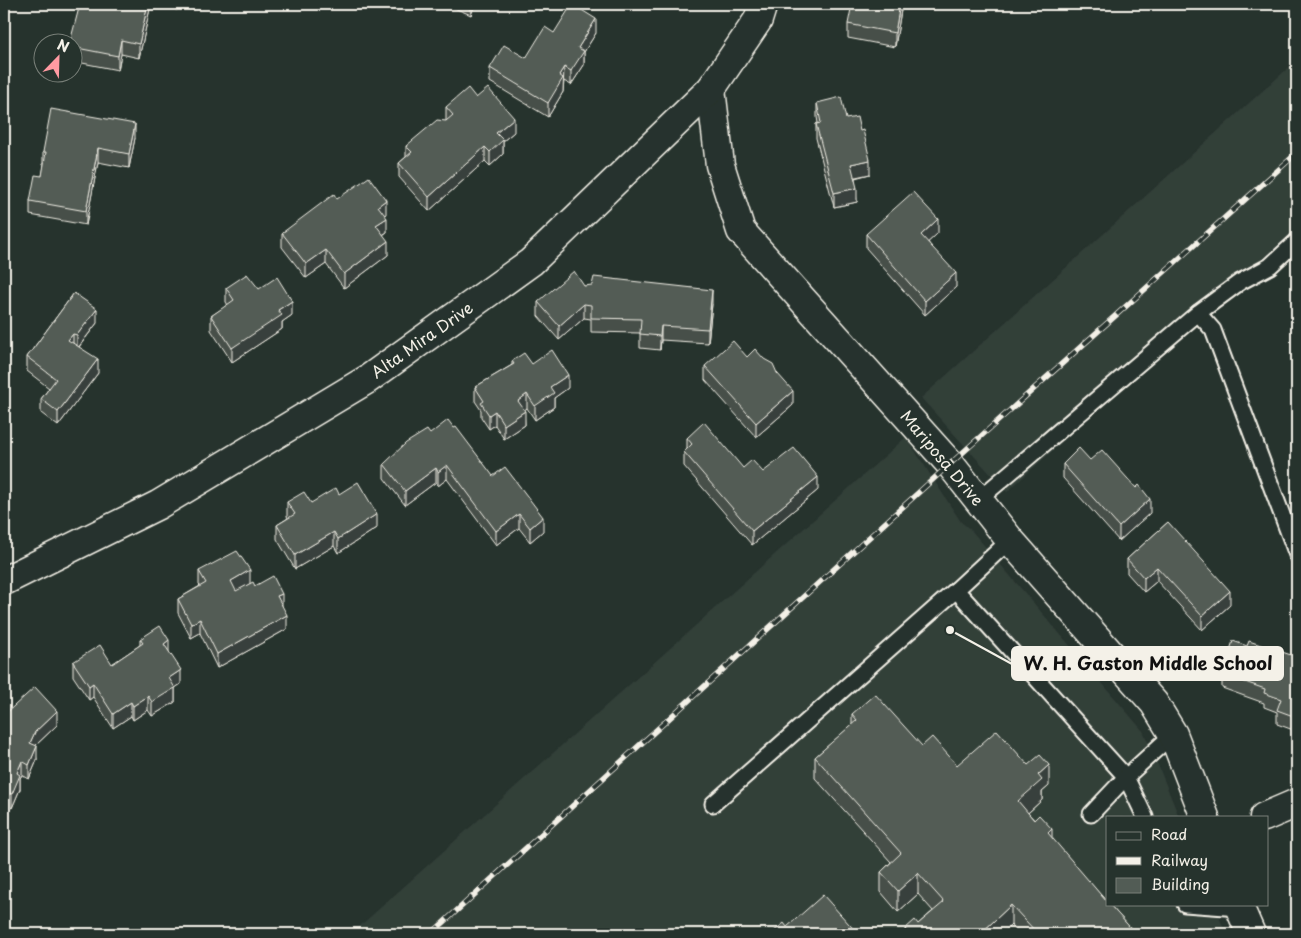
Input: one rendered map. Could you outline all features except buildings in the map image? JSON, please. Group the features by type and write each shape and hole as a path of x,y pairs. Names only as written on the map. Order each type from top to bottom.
{"street":[{"name":"Alta Mira Drive","path":"4,581 158,505 368,379 531,262 711,89 758,20 763,4"},
{"name":"Mariposa Drive","path":"711,89 720,165 741,230 950,464 1010,540 1154,703 1173,734 1205,816"},
{"path":"1266,816 1297,803"},
{"path":"1238,906 1251,934"}],"lane":[{"path":"978,500 1198,313 1240,282 1270,266 1297,241"},
{"path":"1198,313 1213,330 1297,555"},
{"path":"714,804 1010,540"},
{"path":"956,590 1126,777 1145,816"},
{"path":"1091,814 1126,777 1173,734"}],"shaded area":[{"path":"1297,60 1297,228 1007,492 921,398"},
{"path":"906,437 961,522 971,530 1143,731 1154,755 1179,816 1106,816 1106,906 1215,906 1226,934 351,934"}],"railway":[{"path":"431,934 1297,153"}],"place":[{"name":"W. H. Gaston Middle School","path":"950,630"}]}
